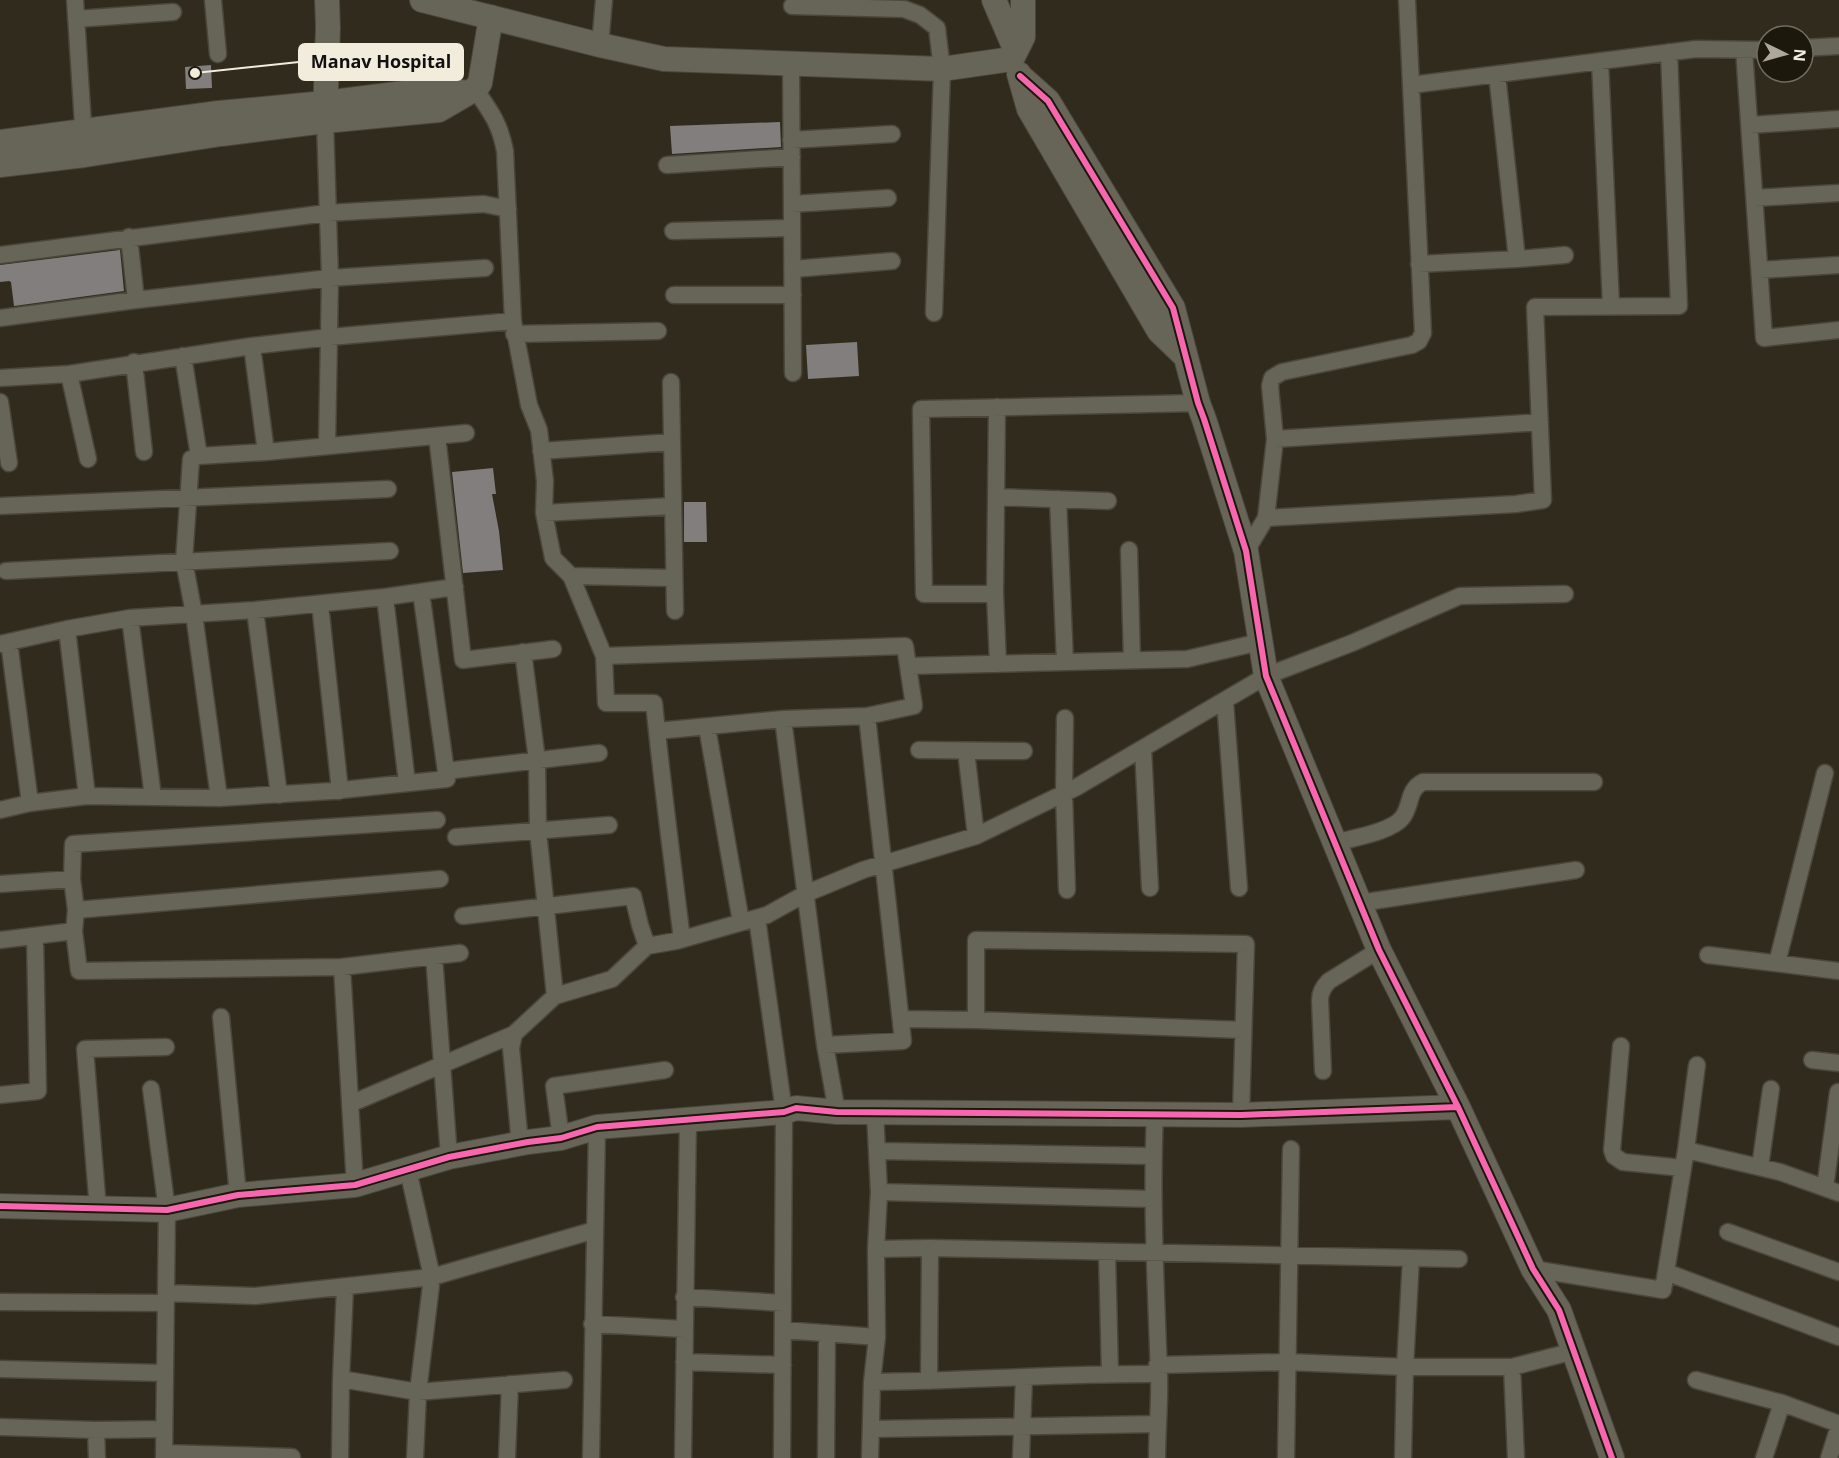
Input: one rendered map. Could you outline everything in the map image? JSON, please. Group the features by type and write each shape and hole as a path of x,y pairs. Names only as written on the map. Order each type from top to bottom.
{"street":[{"path":"75,0 85,155"},
{"path":"213,0 218,54"},
{"path":"327,0 325,112 330,278 327,446"},
{"path":"422,0 451,3 491,17 664,59 942,69 1016,62"},
{"path":"600,45 604,0"},
{"path":"994,0 1016,62 1029,109 1159,331 1185,356 1246,551 1266,676 1379,950 1458,1107 1533,1269 1559,1310 1612,1458"},
{"path":"1016,62 1023,37 1023,0"},
{"path":"1246,551 1266,518 1275,439 1270,386 1272,378 1282,372 1412,345 1419,341 1423,333 1407,0"},
{"path":"792,6 904,9 920,15 938,28 942,69 934,313"},
{"path":"76,19 173,12"},
{"path":"472,92 480,83 491,17"},
{"path":"1815,47 1839,46"},
{"path":"1411,85 1696,49 1755,50"},
{"path":"1744,50 1764,338 1839,330"},
{"path":"1266,518 1516,504 1543,500 1535,307 1679,306 1669,52"},
{"path":"1600,61 1611,306"},
{"path":"791,63 793,373"},
{"path":"1497,74 1517,259"},
{"path":"0,165 85,155 221,134 436,89 472,92 495,118 505,151 514,328 529,405 539,430 545,481 544,513 553,558 571,576 604,656 606,703 654,703 682,939"},
{"path":"0,142 219,113 325,112"},
{"path":"1750,125 1839,119"},
{"path":"667,165 892,134"},
{"path":"1755,198 1839,193"},
{"path":"792,204 888,198"},
{"path":"0,255 327,213 483,204 508,209"},
{"path":"673,231 792,228"},
{"path":"129,237 136,300"},
{"path":"1419,264 1565,255"},
{"path":"793,269 892,261"},
{"path":"1760,270 1839,265"},
{"path":"0,318 330,278 485,268"},
{"path":"674,295 793,295"},
{"path":"0,378 69,374 252,345 330,337 514,328 658,331"},
{"path":"252,345 266,452"},
{"path":"183,356 199,456"},
{"path":"134,363 144,452"},
{"path":"69,374 88,459"},
{"path":"671,382 675,611"},
{"path":"0,402 9,463"},
{"path":"995,594 924,594 921,409 1198,403"},
{"path":"997,407 995,594 998,663"},
{"path":"1275,439 1540,422"},
{"path":"219,798 194,614 184,561 191,459 199,456 466,433"},
{"path":"437,436 463,660 553,650"},
{"path":"542,451 672,442"},
{"path":"0,506 388,489"},
{"path":"996,497 1108,501"},
{"path":"1058,499 1065,662"},
{"path":"544,513 673,506"},
{"path":"1129,550 1132,660"},
{"path":"6,571 390,551"},
{"path":"571,576 674,578"},
{"path":"30,803 5,643 129,618 320,604 455,587"},
{"path":"0,810 30,803 87,796 219,798 340,791 447,779 421,592"},
{"path":"350,1104 514,1034 555,996 612,979 647,946 682,939 767,915 805,894 863,870 976,836 1064,793 1266,676 1352,643 1460,596 1565,594"},
{"path":"385,597 407,783"},
{"path":"320,604 340,791"},
{"path":"255,610 279,795"},
{"path":"129,618 153,796"},
{"path":"67,629 87,796"},
{"path":"908,666 1187,659 1260,642"},
{"path":"604,656 905,646 914,706 867,716 783,720 657,731"},
{"path":"523,652 537,760 538,831 555,996"},
{"path":"1225,700 1239,888"},
{"path":"825,1044 903,1041 867,716"},
{"path":"1065,718 1064,793 1067,890"},
{"path":"783,720 825,1044 837,1112"},
{"path":"707,727 749,920 784,1112 782,1458"},
{"path":"1143,748 1150,888"},
{"path":"920,750 1024,751"},
{"path":"966,750 976,836"},
{"path":"446,771 599,753"},
{"path":"1778,963 1825,773"},
{"path":"1335,843 1389,828 1400,821 1404,816 1411,792 1422,782 1594,782"},
{"path":"437,820 73,844 72,879 79,971 342,967 460,953"},
{"path":"456,837 609,825"},
{"path":"1360,903 1576,870"},
{"path":"0,884 72,879"},
{"path":"76,910 440,879"},
{"path":"463,916 633,896 647,946"},
{"path":"0,940 75,931"},
{"path":"0,1095 38,1091 34,936"},
{"path":"976,1020 976,940 1246,944 1241,1115"},
{"path":"1323,1071 1320,993 1329,981 1379,950"},
{"path":"1708,955 1839,971"},
{"path":"434,956 449,1157"},
{"path":"342,967 355,1185"},
{"path":"221,1017 237,1195"},
{"path":"901,1019 1243,1030"},
{"path":"514,1034 511,1048 520,1144"},
{"path":"1621,1046 1612,1150 1614,1156 1623,1162 1683,1168"},
{"path":"98,1209 86,1049 166,1047"},
{"path":"1812,1060 1839,1063"},
{"path":"1533,1269 1663,1290 1686,1150 1697,1065"},
{"path":"561,1138 554,1086 665,1070"},
{"path":"151,1089 167,1210 164,1455 292,1457"},
{"path":"1760,1167 1771,1089"},
{"path":"1686,1150 1780,1172 1832,1191 1838,1092"},
{"path":"0,1206 167,1210 237,1195 355,1185 449,1157 561,1138 597,1127 784,1112 796,1108 837,1112 1241,1115 1458,1107"},
{"path":"870,1458 872,1382 877,1337 876,1249 879,1192 875,1112"},
{"path":"1155,1114 1153,1199 1158,1370 1157,1458"},
{"path":"683,1458 688,1120"},
{"path":"591,1458 597,1127"},
{"path":"1286,1458 1291,1149"},
{"path":"878,1151 1153,1156"},
{"path":"408,1170 432,1277 418,1392 415,1458"},
{"path":"879,1192 1153,1199"},
{"path":"0,1302 255,1296 432,1277 595,1230"},
{"path":"1728,1232 1839,1272"},
{"path":"876,1249 930,1248 1459,1259"},
{"path":"929,1381 930,1248"},
{"path":"1107,1252 1110,1374"},
{"path":"1403,1458 1404,1367 1411,1258"},
{"path":"1666,1272 1839,1337"},
{"path":"340,1458 345,1287"},
{"path":"684,1297 783,1303"},
{"path":"592,1324 684,1329"},
{"path":"783,1330 877,1337"},
{"path":"826,1458 827,1333"},
{"path":"872,1382 1110,1374 1288,1362 1404,1367 1512,1367 1574,1351"},
{"path":"684,1362 783,1365"},
{"path":"1512,1367 1516,1458"},
{"path":"0,1369 164,1373"},
{"path":"1022,1458 1024,1377"},
{"path":"341,1379 418,1392 564,1380"},
{"path":"1696,1380 1782,1403 1839,1425 1829,1458"},
{"path":"507,1458 510,1384"},
{"path":"1764,1458 1782,1403"},
{"path":"872,1429 1157,1424"},
{"path":"0,1427 96,1430 164,1429"},
{"path":"96,1430 97,1458"}],"building":[{"path":"211,65 212,88 186,89 185,67"},
{"path":"780,122 781,147 672,154 670,126"},
{"path":"120,250 124,291 14,306 11,282 0,282 0,265"},
{"path":"857,342 859,376 808,379 806,345"},
{"path":"493,468 496,494 492,494 503,570 463,573 452,472"},
{"path":"684,502 706,502 707,542 684,542"}],"cycle path":[{"path":"1020,76 1048,101 1173,308 1198,403 1246,551 1266,676 1379,950 1458,1107 1533,1269 1559,1310 1612,1458"},
{"path":"0,1206 167,1210 238,1195 355,1185 449,1157 561,1138 597,1127 784,1112 796,1108 837,1112 1241,1115 1458,1107"}],"place":[{"name":"Manav Hospital","path":"195,73"}]}
